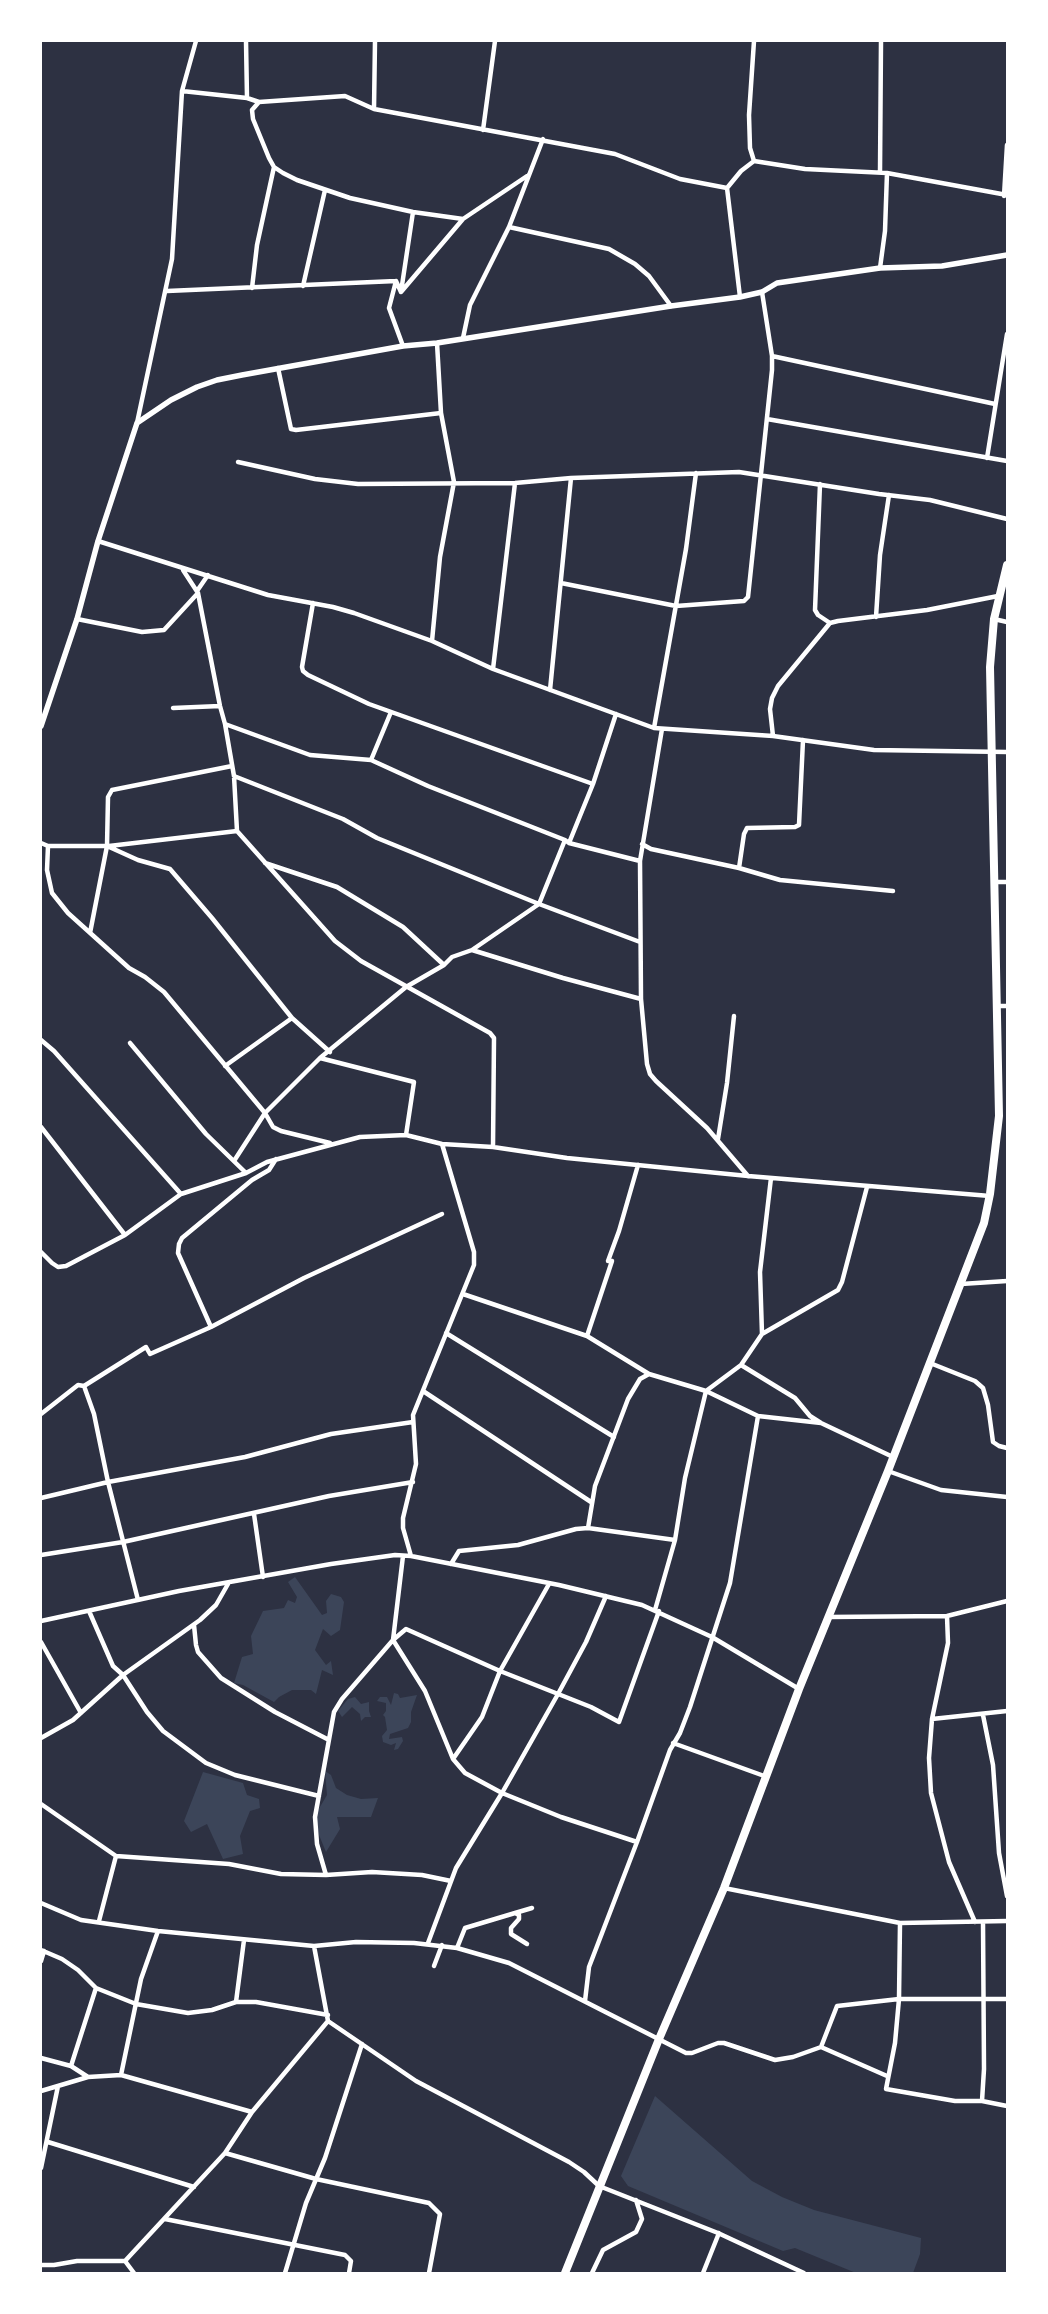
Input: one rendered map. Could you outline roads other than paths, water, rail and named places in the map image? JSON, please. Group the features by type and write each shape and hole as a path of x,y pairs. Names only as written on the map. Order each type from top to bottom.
{"highway":[{"path":"565,2273 658,2038 724,1888 799,1689 894,1457 984,1222 990,1196 999,1116 996,882 990,667 994,619 1007,565"}],"street":[{"path":"41,726 77,619 98,541 137,423 167,291 172,259 182,91 196,41"},
{"path":"246,41 247,98"},
{"path":"374,109 375,41"},
{"path":"483,130 495,41"},
{"path":"754,41 749,115 750,148 754,161"},
{"path":"880,172 881,41"},
{"path":"182,91 247,98 259,102 345,96 374,109 615,154 680,179 727,188"},
{"path":"252,288 257,245 274,167 253,118 252,110 259,102"},
{"path":"463,338 470,305 509,227 527,176 543,140"},
{"path":"740,297 727,188 741,171 754,161 805,169 880,172 1005,195 1007,145"},
{"path":"274,167 297,180 325,190 412,212 462,219"},
{"path":"880,268 885,231 887,173"},
{"path":"401,292 462,219 527,176"},
{"path":"303,286 325,190"},
{"path":"401,292 412,212"},
{"path":"509,227 609,249 635,264 649,276 671,306"},
{"path":"137,423 171,400 197,387 217,380 278,368 403,346 437,343 740,297 762,292 777,283 880,268 942,266 1007,255"},
{"path":"167,291 396,281"},
{"path":"396,281 401,292"},
{"path":"396,281 389,308 403,346"},
{"path":"561,583 676,606 744,601 748,597 762,474 772,356 762,292"},
{"path":"987,458 1007,334"},
{"path":"432,642 440,557 454,482 441,413 437,343"},
{"path":"772,356 995,404"},
{"path":"278,368 291,428 296,430 441,413"},
{"path":"767,419 1007,461"},
{"path":"238,462 315,479 358,484 515,483 570,478 696,473 762,474 889,496 930,500 1007,519"},
{"path":"654,728 686,549 696,473"},
{"path":"550,690 570,478"},
{"path":"493,669 515,483"},
{"path":"820,484 815,610 818,615 830,624"},
{"path":"876,617 880,555 889,496"},
{"path":"98,541 183,570 208,575 268,595 354,613 432,642 493,669 654,728 773,736 890,751 993,750 1007,752"},
{"path":"183,570 197,592 225,724 234,776 237,831 334,941 361,961 482,1028 494,1038 493,1147"},
{"path":"77,619 142,632 164,630 197,592 208,575"},
{"path":"773,736 770,709 772,698 778,686 830,624 838,620 927,610 998,596"},
{"path":"313,603 303,671 358,699 391,712 592,784"},
{"path":"994,619 1007,622"},
{"path":"173,708 220,706"},
{"path":"371,760 391,712"},
{"path":"234,1161 265,1113 320,1058 330,1052 406,987 444,965 457,954 472,950 539,904 592,784 616,714"},
{"path":"225,724 310,755 371,760 453,797 567,842 640,861"},
{"path":"662,729 640,861 641,999 647,1064 650,1074 718,1139 748,1176"},
{"path":"739,868 744,834 747,828 795,827 799,825 803,740"},
{"path":"90,933 107,846 108,797 112,790 232,766"},
{"path":"234,776 343,819 377,838 539,904 640,942"},
{"path":"41,843 48,846 107,846 237,831"},
{"path":"642,844 650,849 739,868 780,880 893,891"},
{"path":"48,846 47,870 52,893 68,913 129,968 145,977 164,992 265,1113 273,1127 281,1131 332,1144"},
{"path":"107,846 138,860 170,869 292,1018 330,1052"},
{"path":"264,863 337,887 403,927 444,965"},
{"path":"996,882 1007,882"},
{"path":"472,950 563,978 641,999"},
{"path":"998,1006 1007,1006"},
{"path":"718,1139 728,1083 734,1016"},
{"path":"224,1066 292,1018"},
{"path":"41,1040 54,1051 182,1194"},
{"path":"130,1043 206,1134 246,1173"},
{"path":"320,1058 414,1082 406,1135"},
{"path":"41,1128 126,1235"},
{"path":"41,1252 58,1267 66,1266 126,1235 182,1194 246,1173 276,1159 360,1137 406,1135 442,1144 493,1147 567,1158 748,1176 990,1196"},
{"path":"411,1556 403,1528 403,1518 416,1464 413,1422 416,1406 474,1265 474,1252 442,1144"},
{"path":"211,1327 178,1253 178,1244 182,1238 252,1180 269,1170 276,1159"},
{"path":"587,1336 612,1262 608,1261 619,1231 638,1164"},
{"path":"762,1334 760,1272 771,1178"},
{"path":"326,1875 314,1817 334,1712 342,1698 406,1629 619,1722 657,1610 675,1540 685,1478 706,1391 741,1365 762,1334 838,1290 842,1282 867,1186"},
{"path":"41,1414 78,1385 84,1386 146,1347 150,1354 211,1327 304,1278 442,1214"},
{"path":"961,1284 1007,1281"},
{"path":"463,1294 587,1336 649,1374 706,1391 758,1416 821,1423"},
{"path":"446,1333 614,1437"},
{"path":"930,1363 975,1382 982,1388 988,1405 993,1442 1007,1448"},
{"path":"741,1365 795,1398 810,1416 821,1423 894,1457"},
{"path":"588,1528 591,1502 614,1437 634,1388 640,1380 649,1374"},
{"path":"84,1386 94,1414 108,1482 138,1600"},
{"path":"423,1390 591,1502"},
{"path":"585,2001 589,1967 673,1743 680,1733 690,1707 732,1574 758,1416"},
{"path":"41,1498 108,1482 237,1458 343,1432 413,1422"},
{"path":"888,1471 941,1490 1007,1496"},
{"path":"41,1555 123,1542 329,1496 413,1482"},
{"path":"254,1514 263,1577"},
{"path":"451,1564 459,1551 518,1545 576,1529 588,1528 675,1540"},
{"path":"403,1556 394,1640 425,1691 453,1759 465,1773 502,1793 560,1817 637,1842"},
{"path":"41,1621 179,1591 228,1584 331,1564 411,1556 606,1596 657,1610 712,1637 799,1689"},
{"path":"41,1738 60,1728 81,1713 123,1675 194,1624 216,1605 228,1584"},
{"path":"453,1759 482,1717 500,1671 549,1584"},
{"path":"428,1943 456,1868 502,1793 558,1694 586,1642 606,1596"},
{"path":"828,1617 947,1616 1007,1602"},
{"path":"89,1611 113,1666 123,1675 147,1712 163,1731 206,1763 235,1775 319,1796"},
{"path":"947,1616 948,1644 932,1719 930,1777 934,1809 954,1875 975,1922"},
{"path":"194,1624 198,1652 221,1678 275,1712 329,1740"},
{"path":"41,1642 81,1713"},
{"path":"932,1719 1007,1711"},
{"path":"983,1715 993,1765 999,1853 1007,1896"},
{"path":"673,1743 767,1777"},
{"path":"41,1804 116,1856 229,1864 281,1874 326,1875 372,1872 422,1875 451,1880"},
{"path":"99,1921 116,1856"},
{"path":"724,1888 900,1923 1007,1921"},
{"path":"41,1903 81,1920 99,1921 158,1931 314,1946 356,1942 428,1943 457,1948 509,1963 686,2053 692,2054 718,2043 724,2043 775,2060 794,2057 821,2047 887,2076"},
{"path":"457,1948 465,1928 532,1908"},
{"path":"514,1913 518,1915 519,1919 511,1928 510,1934 527,1944"},
{"path":"982,2101 983,1922"},
{"path":"900,1923 899,2000 895,2043 887,2076 886,2089 955,2101 982,2101 1007,2106"},
{"path":"121,2075 141,1979 158,1931"},
{"path":"236,2002 244,1940"},
{"path":"41,2265 77,2261 125,2261 225,2153 252,2112 328,2021 314,1946"},
{"path":"434,1966 442,1946"},
{"path":"41,1961 43,1951 62,1959 78,1970 96,1988 136,2004 188,2013 212,2010 236,2002 256,2002 328,2015"},
{"path":"71,2066 96,1988"},
{"path":"821,2047 837,2006 899,2000 1007,1999"},
{"path":"328,2021 416,2082 569,2162 599,2186 719,2233 804,2273"},
{"path":"285,2273 292,2246 325,2158 362,2044"},
{"path":"41,2058 71,2066 88,2077"},
{"path":"41,2091 88,2077 121,2075 252,2112"},
{"path":"41,2168 48,2142 58,2086"},
{"path":"48,2142 194,2187"},
{"path":"225,2153 316,2179 429,2203 436,2207 440,2214 429,2273"},
{"path":"592,2273 603,2250 609,2245 636,2232 642,2219 636,2200"},
{"path":"165,2219 350,2258 349,2273"},
{"path":"703,2273 719,2233"},
{"path":"125,2261 134,2273"}]}
